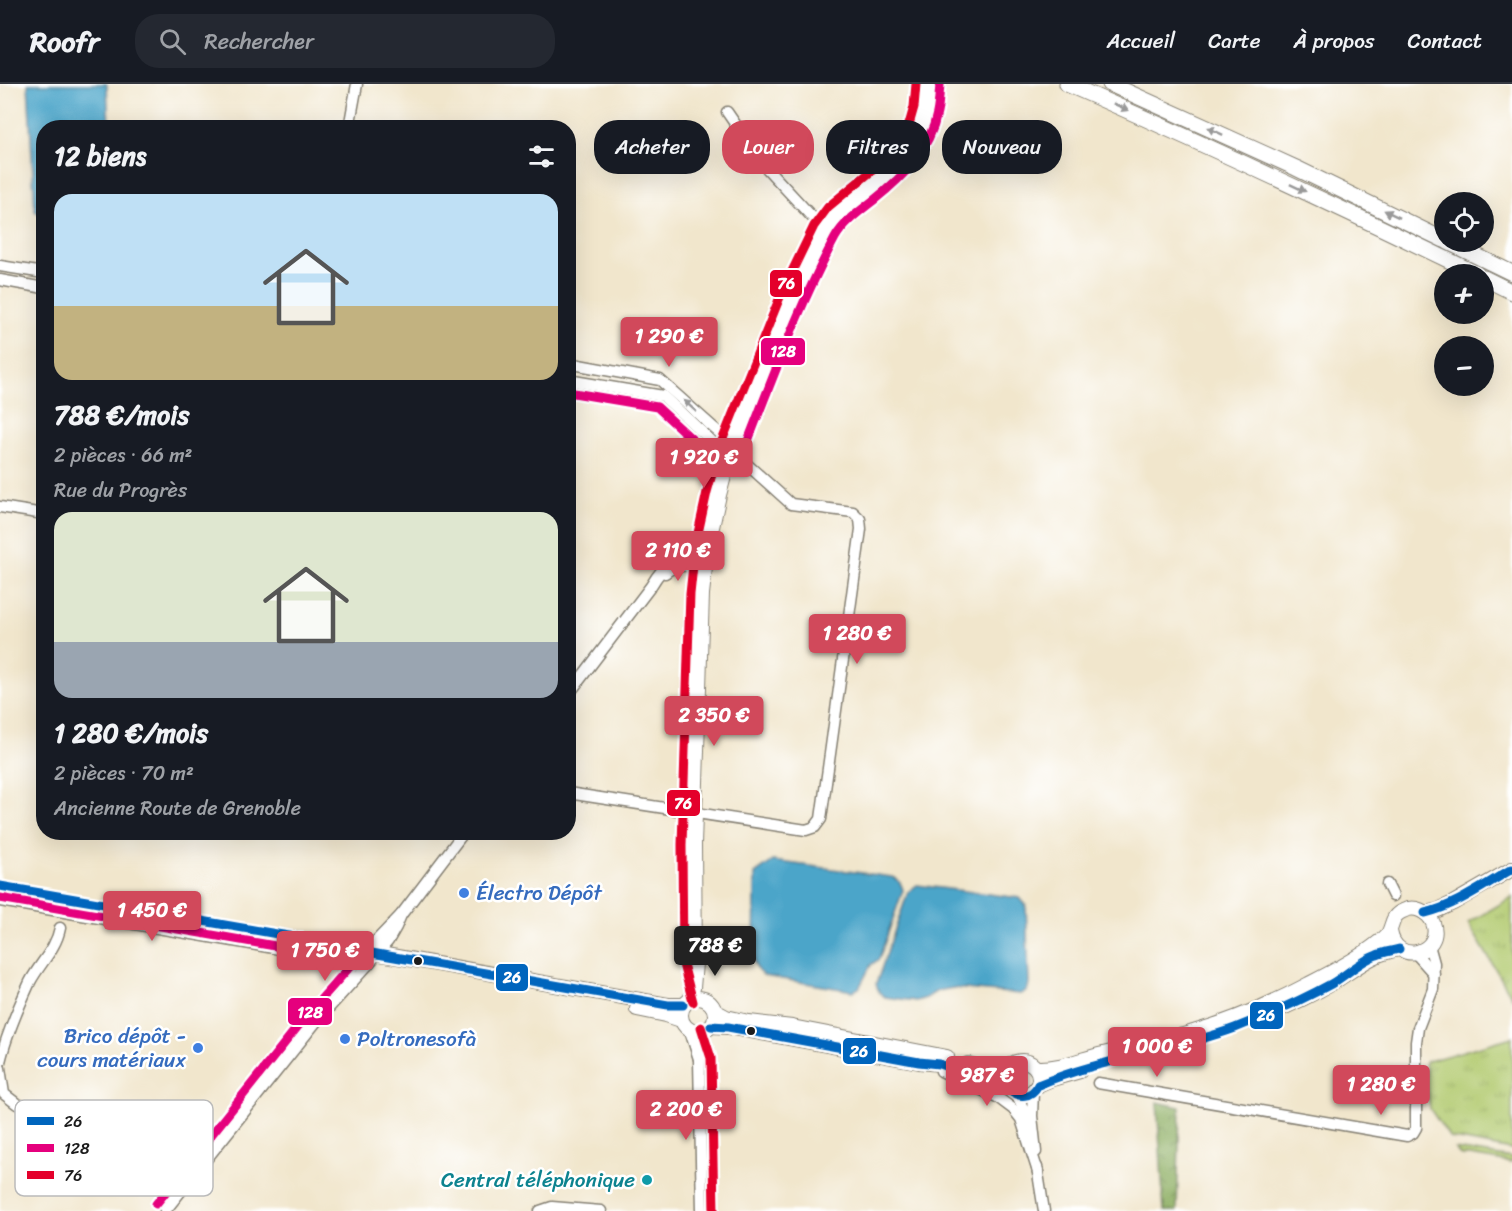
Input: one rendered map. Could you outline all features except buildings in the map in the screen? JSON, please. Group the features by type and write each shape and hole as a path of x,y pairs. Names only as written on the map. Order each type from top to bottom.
{"highway":[{"path":"1067,84 1186,136 1456,264"},
{"path":"1110,84 1296,168 1434,235"},
{"path":"1469,252 1512,273"},
{"path":"1494,283 1512,292"}],"main road":[{"path":"685,1025 681,1010 687,1003 693,988 695,963 694,845 704,570 711,529 731,451 793,296 830,221 896,165 910,147 920,130 925,112 928,84"},
{"path":"1425,913 1453,903 1512,869"},
{"path":"1434,929 1443,919 1512,878"},
{"path":"0,890 294,942 335,946 368,957 640,1009 700,1032 708,1028 728,1027 939,1064 1006,1084"},
{"path":"0,895 293,946 306,951 368,957 668,1005 705,999"},
{"path":"1415,909 1430,917 1434,929 1429,945 1414,953 1399,948 1391,938 1390,931 1392,921 1399,913 1415,909"},
{"path":"1390,931 1372,948 1285,997 1251,1012 1179,1036 1094,1056 1066,1066 1050,1069 1037,1068 1029,1062 1019,1061 1010,1065 1007,1070 1006,1084 1017,1095 1025,1095 1052,1079 1096,1065 1184,1044 1234,1028 1338,980 1375,955 1399,948"},
{"path":"695,963 705,999 714,1011 715,1016 708,1028"},
{"path":"714,1011 740,1020 792,1027 932,1054 990,1070 1007,1070"},
{"path":"1035,1089 1039,1074 1037,1068"}],"street":[{"path":"350,120 357,84"},
{"path":"727,112 762,163 825,231"},
{"path":"0,266 36,272"},
{"path":"0,280 36,287"},
{"path":"576,364 660,380 731,451"},
{"path":"576,381 663,396 731,451 791,504 853,512 860,519 861,529 821,819 815,827 806,830 576,795"},
{"path":"0,507 36,513"},
{"path":"576,684 658,575 673,560 687,552 707,550"},
{"path":"651,586 672,568 688,565 704,570"},
{"path":"213,1151 368,957 388,940 401,915 458,840"},
{"path":"1387,884 1393,896"},
{"path":"0,886 296,937 335,946"},
{"path":"0,900 297,952 306,951"},
{"path":"0,1062 3,1049 31,981 55,945 60,928 55,910"},
{"path":"60,928 76,914"},
{"path":"1098,1083 1407,1136 1416,1128 1418,1028 1433,989 1434,963 1429,945"},
{"path":"1414,953 1434,975"},
{"path":"685,1025 699,1059"},
{"path":"702,1211 699,1059 708,1028"},
{"path":"919,1062 998,1096 1020,1119 1038,1172"},
{"path":"0,1068 4,1094 15,1102"},
{"path":"1035,1089 1032,1116 1044,1211"},
{"path":"1017,1095 1023,1108 1038,1172"},
{"path":"165,1211 177,1196"},
{"path":"540,1211 552,1207 601,1211"}],"green space":[{"path":"1512,897 1512,997 1468,923"},
{"path":"1512,1037 1512,1150 1450,1138 1430,1109 1425,1062"},
{"path":"1157,1102 1180,1107 1177,1211 1164,1211"},
{"path":"1455,1149 1512,1158 1512,1163 1461,1156"}],"water":[{"path":"28,84 107,84 109,120 36,120 35,211"},
{"path":"773,861 892,877 898,881 903,890 879,959 871,965 859,988 853,991 764,976 758,971 754,962 755,874"},
{"path":"917,885 1020,898 1026,905 1029,984 1027,991 1020,994 953,988 937,991 916,1001 885,997 879,992 876,984 908,892"}],"transit line":[{"name":"76","path":"693,1002 683,964 682,845 690,594 695,547 707,492 720,446 782,292 814,226 828,207 874,169 899,142 910,121 916,84"},
{"name":"128","path":"576,393 657,407 722,467 730,469 736,466 796,320 835,238 848,222 905,172 922,151 938,110 940,85"},
{"name":"26","path":"1425,913 1459,900 1512,869"},
{"name":"26","path":"0,886 668,1005 683,1005"},
{"name":"128","path":"0,898 304,951 354,962 307,1015 213,1133"},
{"name":"26","path":"1038,1085 1086,1068 1235,1028 1284,1008 1319,990 1372,957 1399,949"},
{"name":"26","path":"711,1026 728,1027 939,1064 1006,1084"},
{"name":"76","path":"701,1027 711,1058 714,1211"},
{"name":"26","path":"1014,1063 1007,1070 1005,1077 1006,1085 1011,1090 1025,1095 1032,1093 1038,1085"},
{"name":"128","path":"156,1204 162,1196"}],"place":[{"name":"Électro Dépôt","path":"464,893"},
{"name":"Poltronesofà","path":"345,1039"},
{"name":"Brico dépôt - cours matériaux","path":"198,1048"},
{"name":"Central téléphonique","path":"647,1180"}]}
